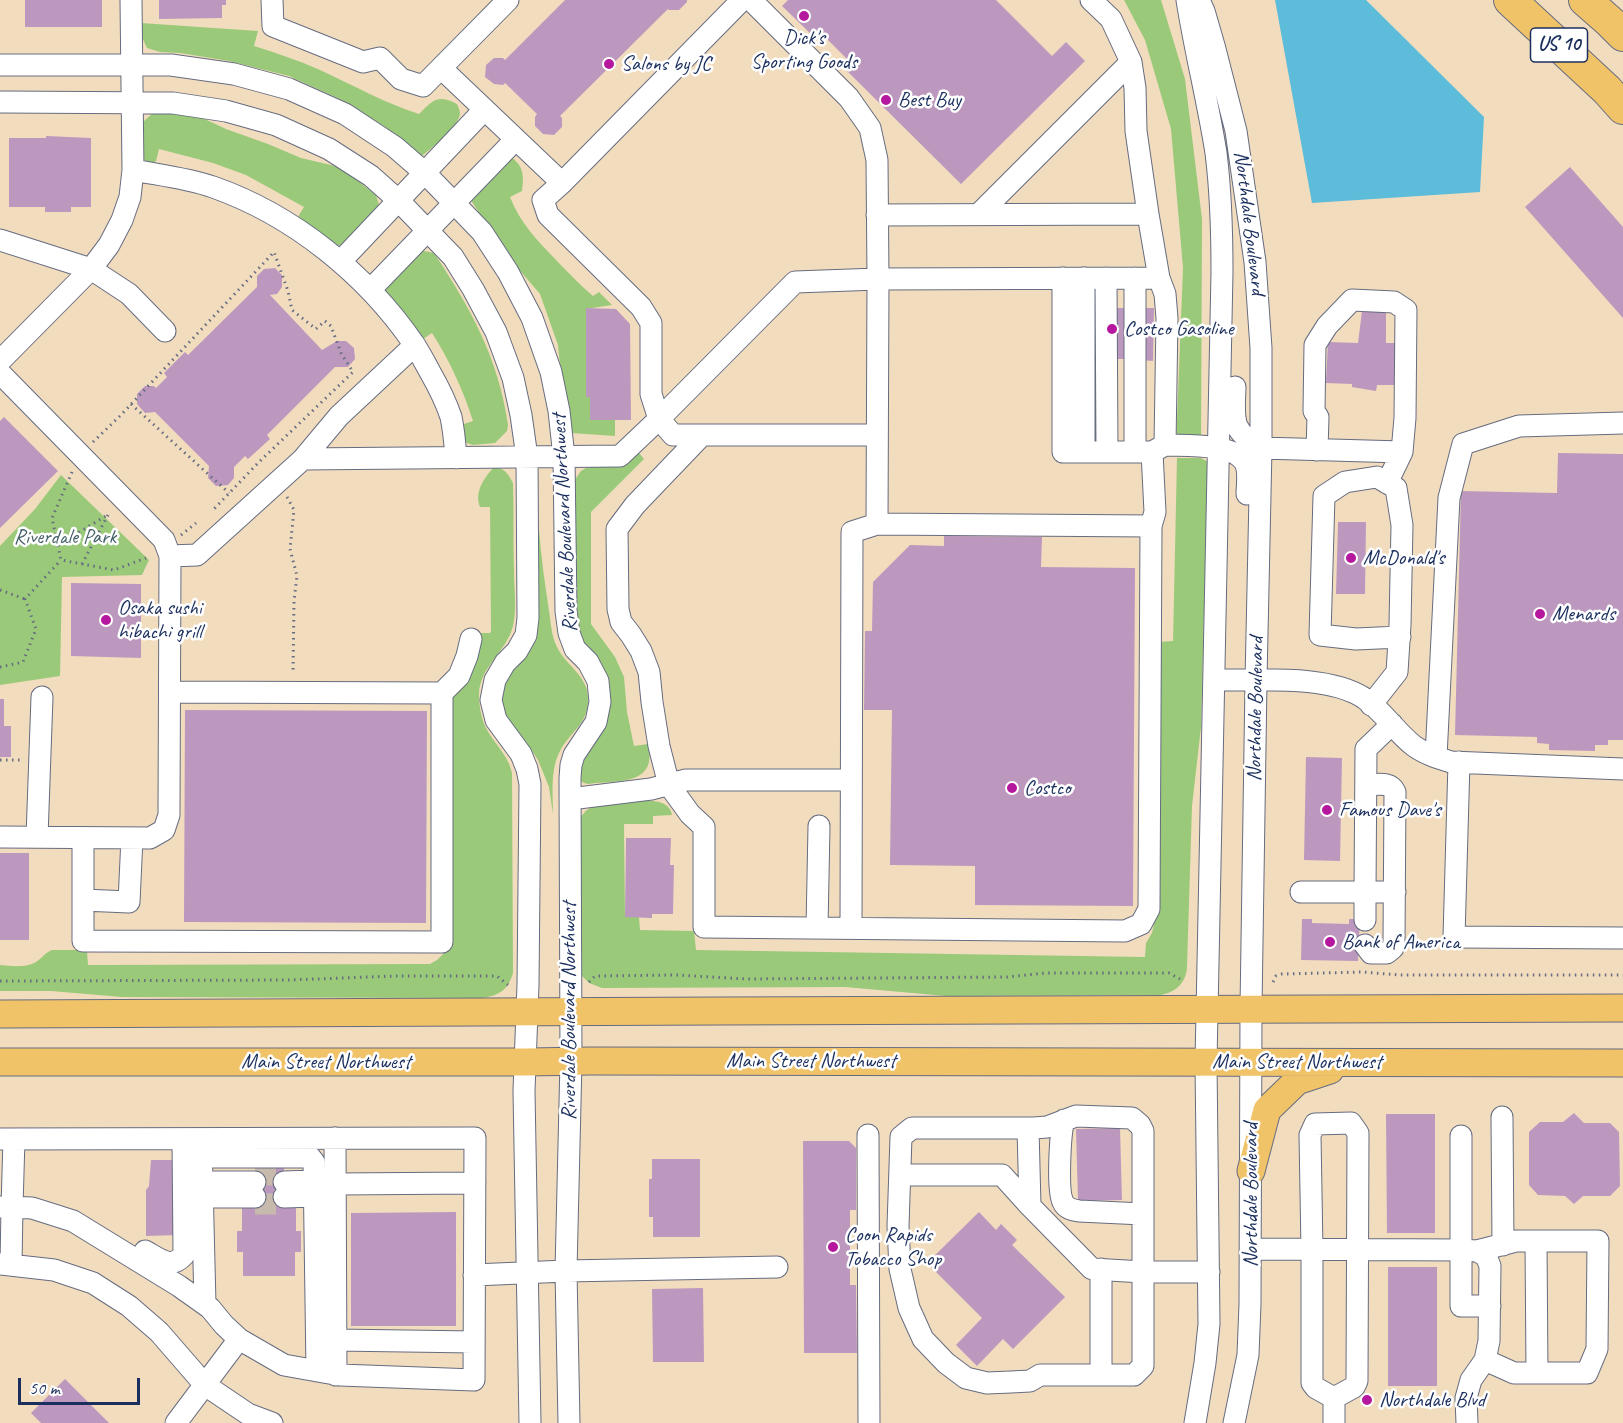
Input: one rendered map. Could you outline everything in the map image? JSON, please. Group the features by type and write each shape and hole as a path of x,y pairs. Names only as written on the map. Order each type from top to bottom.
{"highway":[{"name":"US 10","path":"1510,0 1618,103"},
{"name":"US 10","path":"1585,0 1623,35"}],"main road":[{"path":"0,1014 1623,1008"},
{"name":"Main Street Northwest","path":"0,1062 1623,1063"},
{"path":"1251,1171 1267,1110 1297,1081 1352,1062"}],"street":[{"path":"0,361 91,269 109,245 122,220 130,197 133,170 131,0"},
{"path":"272,0 273,26 363,62 380,58 401,79 423,86 508,0"},
{"path":"742,0 543,200 548,215 641,307 651,323 651,394 658,420 673,435 878,435"},
{"path":"751,0 849,98 870,128 877,160 877,524"},
{"path":"1091,0 1111,19 1131,62 1136,88 1136,131 1148,214 1159,278 1165,294 1167,318 1151,450"},
{"name":"Northdale Boulevard","path":"1187,0 1205,89 1220,188 1222,272 1206,1062 1209,1324 1196,1423"},
{"name":"Northdale Boulevard","path":"1199,0 1204,11 1236,131 1250,215 1261,348 1251,1008 1251,1250 1248,1355 1234,1423"},
{"path":"979,214 1131,62"},
{"name":"Riverdale Boulevard Northwest","path":"0,65 171,65 223,72 289,89 345,114 395,147 425,173 482,232 508,272 532,318 551,372 560,411 564,457 566,611 569,633 575,649 588,662 598,681 600,702 596,722 574,755 571,765 571,1061 566,1271 569,1423"},
{"path":"441,68 562,183"},
{"name":"Riverdale Boulevard Northwest","path":"0,102 173,103 226,111 276,125 329,149 371,176 399,201 453,257 473,288 496,332 513,378 527,457 528,618 526,635 495,680 491,700 496,720 521,754 530,784 524,1091 530,1423"},
{"path":"340,262 484,110"},
{"path":"370,290 515,140"},
{"path":"133,170 177,177 213,187 263,209 294,228 340,262 385,306 415,345 450,415 455,434 456,458"},
{"path":"877,215 1148,214"},
{"path":"0,240 91,269 129,294 165,331"},
{"path":"1063,278 1074,452"},
{"path":"1074,452 1084,278"},
{"path":"1106,278 1107,452"},
{"path":"702,435 634,505 617,529 618,609 621,622 641,651 650,672 659,746 669,785 690,814 704,827 704,927 1125,932 1141,924 1149,909 1151,526 1155,512 1135,278"},
{"path":"303,459 620,456 795,282 878,279 1159,278"},
{"path":"1317,450 1318,417 1314,411 1315,345 1327,326 1352,300 1394,302 1406,310 1405,418 1402,452 1387,483"},
{"path":"0,373 164,540 197,555 303,459 339,416 415,345"},
{"path":"1221,355 1233,370 1235,378 1234,415 1241,435 1249,442 1261,448 1402,452"},
{"path":"1436,757 1449,498 1463,444 1519,426 1623,423"},
{"path":"1074,452 1220,447 1238,456 1247,468 1247,542 1249,552 1258,563"},
{"path":"1371,705 1397,672 1390,638 1402,573 1402,525 1396,488 1377,477 1345,482 1324,496 1320,635 1356,639 1390,638"},
{"path":"851,928 852,532 877,524 1151,526"},
{"path":"0,837 150,838 164,830 169,815 175,546"},
{"path":"83,838 83,941 442,942 442,693 459,676 471,639"},
{"path":"1215,680 1320,682 1342,687 1364,698 1413,745 1451,762 1623,769"},
{"path":"170,692 442,693"},
{"path":"37,837 42,697"},
{"path":"1365,920 1366,749 1392,724"},
{"path":"1459,762 1454,937 1623,938"},
{"path":"570,800 651,789 686,780 851,780"},
{"path":"1365,945 1371,953 1387,953 1393,948 1395,892 1395,792 1388,785 1366,785"},
{"path":"817,928 819,826"},
{"path":"83,900 129,902 132,838"},
{"path":"1301,892 1395,892"},
{"path":"1076,1116 1125,1117 1132,1118 1143,1131 1143,1366 1134,1374 1040,1375 1030,1381 987,1383 966,1378 946,1364 923,1339 909,1308 900,1269 898,1226 901,1137 912,1128 1047,1127 1064,1120 1076,1116"},
{"path":"1502,1118 1503,1245"},
{"path":"1064,1120 1061,1137 1063,1203 1070,1209 1079,1211 1143,1214"},
{"path":"1351,1123 1358,1133 1357,1381 1354,1387 1334,1398 1316,1388 1312,1383 1310,1136 1316,1124 1351,1123"},
{"path":"1028,1128 1030,1206"},
{"path":"868,1136 869,1423"},
{"path":"1461,1136 1470,1250 1461,1306 1490,1306"},
{"path":"6,1207 32,1208 73,1221 179,1286 205,1304 239,1339 284,1365 326,1373 474,1380 475,1138 335,1138 200,1172"},
{"path":"326,1373 336,1340 335,1138"},
{"path":"200,1172 255,1186 200,1172 7,1139 5,1265 54,1270 93,1283 129,1306 159,1332 205,1385 248,1414 272,1423"},
{"path":"200,1172 310,1157 314,1162 326,1373"},
{"path":"100,1238 122,1238 165,1262 178,1261 184,1255 200,1172"},
{"path":"200,1172 205,1304"},
{"path":"901,1175 1002,1175 1092,1269 1209,1272"},
{"path":"336,1184 475,1184"},
{"path":"314,1185 284,1185 314,1185"},
{"path":"1251,1250 1470,1250 1516,1241 1598,1241 1597,1349 1587,1373 1514,1373 1485,1360"},
{"path":"1536,1241 1538,1373"},
{"path":"1467,1423 1466,1398 1471,1380 1485,1360 1489,1341 1490,1306 1490,1266 1486,1256 1470,1250"},
{"path":"474,1275 777,1267"},
{"path":"1101,1269 1101,1375"},
{"path":"176,1423 239,1339"},
{"path":"336,1340 474,1342"},
{"path":"1334,1398 1334,1423"}],"path":[{"path":"121,415 274,252 288,291 292,310 316,329 325,321 331,326 341,353 353,372 213,510"},
{"path":"131,404 229,493"},
{"path":"61,560 52,518 69,477"},
{"path":"279,481 294,510 290,549 297,576 294,601 293,692"},
{"path":"58,544 109,514 82,564"},
{"path":"175,546 196,523"},
{"path":"61,560 114,570 146,558"},
{"path":"24,600 61,560"},
{"path":"0,590 24,600 36,629 23,662 0,667"},
{"path":"1273,982 1276,976 1282,974 1362,972 1400,975 1623,975"},
{"path":"588,984 595,976 620,975 676,975 747,980 1007,977 1046,973 1169,973 1180,979"},
{"path":"0,981 291,980 385,976 497,976 508,985"}],"green space":[{"path":"1124,0 1161,0 1185,79 1202,219 1201,447 1176,446 1183,268 1171,129 1145,40"},
{"path":"141,23 258,31 254,46 312,66 381,99 419,114 436,100 445,99 457,104 460,112 459,118 444,136 422,156 384,126 344,101 289,76 229,61 160,52 147,48 141,35"},
{"path":"153,113 196,115 301,158 335,166 376,195 379,205 375,214 344,245 333,246 299,221 299,215 304,207 246,175 213,163 159,149 156,161 147,162 143,158 143,122"},
{"path":"512,158 521,169 523,181 522,191 510,197 524,223 583,287 593,296 599,292 612,305 586,309 586,397 590,397 590,420 615,420 615,436 571,433 558,345 540,294 509,258 470,199"},
{"path":"417,251 434,253 471,314 490,356 504,401 508,425 507,431 495,443 473,445 464,442 461,425 473,421 445,354 432,333 423,339 383,289"},
{"path":"639,453 644,459 591,512 591,624 615,657 624,677 627,712 634,746 648,744 650,758 647,767 633,778 588,784 579,780 578,767 601,730 576,632 574,481 586,468 623,462"},
{"path":"1177,458 1201,458 1208,462 1201,727 1192,806 1187,967 1185,978 1179,986 1161,995 946,996 845,987 602,988 589,983 581,975 580,818 587,810 600,805 640,801 664,804 672,815 653,816 653,824 624,824 625,916 639,917 640,930 694,931 696,950 1145,957 1146,943 1152,933 1155,919 1157,642 1173,641"},
{"path":"494,467 506,472 513,483 515,612 510,635 483,676 479,695 482,719 507,760 512,773 513,973 506,988 483,998 122,997 51,991 0,991 0,965 32,964 52,950 87,951 88,965 430,964 447,950 446,704 478,635 491,631 490,507 480,507 478,496 484,481"},
{"name":"Riverdale Park","path":"61,475 149,560 142,575 62,577 60,676 0,685 0,546 35,509"},
{"path":"539,529 554,638 561,654 585,684 588,700 582,722 564,744 557,758 553,782 553,814 549,787 538,760 526,742 509,725 501,702 505,681 525,657 537,564"}],"water":[{"path":"1275,0 1366,0 1484,117 1480,192 1312,203"}],"building":[{"path":"25,0 102,0 102,27 25,27"},
{"path":"159,0 226,0 226,5 222,5 222,18 159,19"},
{"path":"565,0 687,0 687,2 679,10 668,9 560,116 562,127 554,135 543,134 535,126 537,114 505,83 503,85 494,84 485,77 486,65 494,58 505,60"},
{"path":"788,0 996,0 1052,56 1066,42 1085,61 961,184 842,66 848,60 818,30 812,35 782,6"},
{"path":"46,136 91,138 91,207 71,207 71,212 45,212 45,207 9,207 9,138 46,138"},
{"path":"1570,167 1623,227 1623,318 1525,207"},
{"path":"275,268 282,275 282,287 277,294 270,295 322,350 337,341 346,341 354,348 355,359 348,367 335,367 267,435 270,439 248,459 245,456 234,467 234,478 228,485 216,486 208,478 209,466 155,412 145,413 137,404 137,394 145,386 156,388 167,377 164,373 185,352 188,355 257,287 257,276 264,269"},
{"path":"586,308 616,309 630,324 631,420 590,420 590,397 586,397"},
{"path":"1053,308 1154,308 1153,361 1100,359 1106,334 1053,333"},
{"path":"1362,311 1386,312 1386,343 1395,343 1395,385 1377,385 1376,391 1352,387 1352,384 1326,383 1328,342 1358,343"},
{"path":"4,417 58,471 0,528 0,421"},
{"name":"Menards","path":"1558,453 1623,454 1623,740 1608,740 1608,745 1595,745 1595,751 1549,750 1549,744 1537,743 1537,737 1455,735 1461,491 1557,493"},
{"name":"McDonald's","path":"1338,522 1366,522 1365,594 1336,594"},
{"name":"Costco","path":"944,536 1042,537 1041,567 1135,568 1133,906 975,905 975,866 890,865 892,710 864,710 865,631 872,631 873,582 910,545 944,546"},
{"name":"Osaka sushi hibachi grill","path":"71,583 141,584 141,658 71,656"},
{"path":"0,699 4,699 4,726 11,726 11,757 0,757"},
{"path":"185,710 427,711 426,923 184,922"},
{"path":"1306,757 1342,758 1340,861 1304,860"},
{"path":"626,838 671,838 670,865 674,865 673,914 652,914 652,918 625,917"},
{"path":"0,853 29,853 29,940 0,940"},
{"name":"Bank of America","path":"1302,919 1312,919 1312,923 1349,924 1349,919 1360,919 1358,961 1301,960"},
{"path":"1574,1113 1584,1123 1610,1123 1619,1132 1620,1186 1610,1196 1583,1196 1574,1204 1565,1196 1538,1195 1529,1185 1529,1132 1540,1122 1563,1122"},
{"path":"1386,1114 1435,1114 1435,1233 1387,1233"},
{"path":"1120,1128 1122,1200 1078,1201 1076,1129"},
{"path":"803,1141 849,1141 856,1148 856,1210 850,1210 850,1285 856,1285 857,1353 804,1353"},
{"path":"652,1159 700,1159 700,1237 653,1237 653,1217 649,1217 649,1179 652,1179"},
{"path":"151,1160 177,1160 179,1235 146,1236 146,1190 149,1186"},
{"path":"284,1161 284,1207 296,1207 296,1231 301,1231 301,1252 295,1252 295,1276 243,1276 243,1252 237,1252 237,1231 242,1231 242,1207 255,1206 255,1162"},
{"path":"456,1212 456,1326 351,1326 351,1213"},
{"path":"979,1212 996,1230 1001,1224 1017,1240 1012,1245 1065,1297 1013,1349 1003,1339 977,1366 956,1345 982,1318 927,1263"},
{"path":"1388,1267 1437,1267 1437,1386 1388,1386"},
{"path":"703,1288 704,1362 653,1362 652,1289"},
{"path":"65,1379 109,1423 41,1423 31,1413"}],"tunnel":[{"path":"255,1175 284,1175"},
{"path":"255,1204 284,1204"}],"place":[{"name":"Dick's Sporting Goods","path":"804,16"},
{"name":"Salons by JC","path":"609,64"},
{"name":"Best Buy","path":"886,100"},
{"name":"Costco Gasoline","path":"1112,329"},
{"name":"McDonald's","path":"1351,558"},
{"name":"Menards","path":"1540,614"},
{"name":"Osaka sushi hibachi grill","path":"106,620"},
{"name":"Costco","path":"1012,788"},
{"name":"Famous Dave's","path":"1327,810"},
{"name":"Bank of America","path":"1330,942"},
{"name":"Coon Rapids Tobacco Shop","path":"833,1247"},
{"name":"Northdale Blvd","path":"1367,1400"}]}
